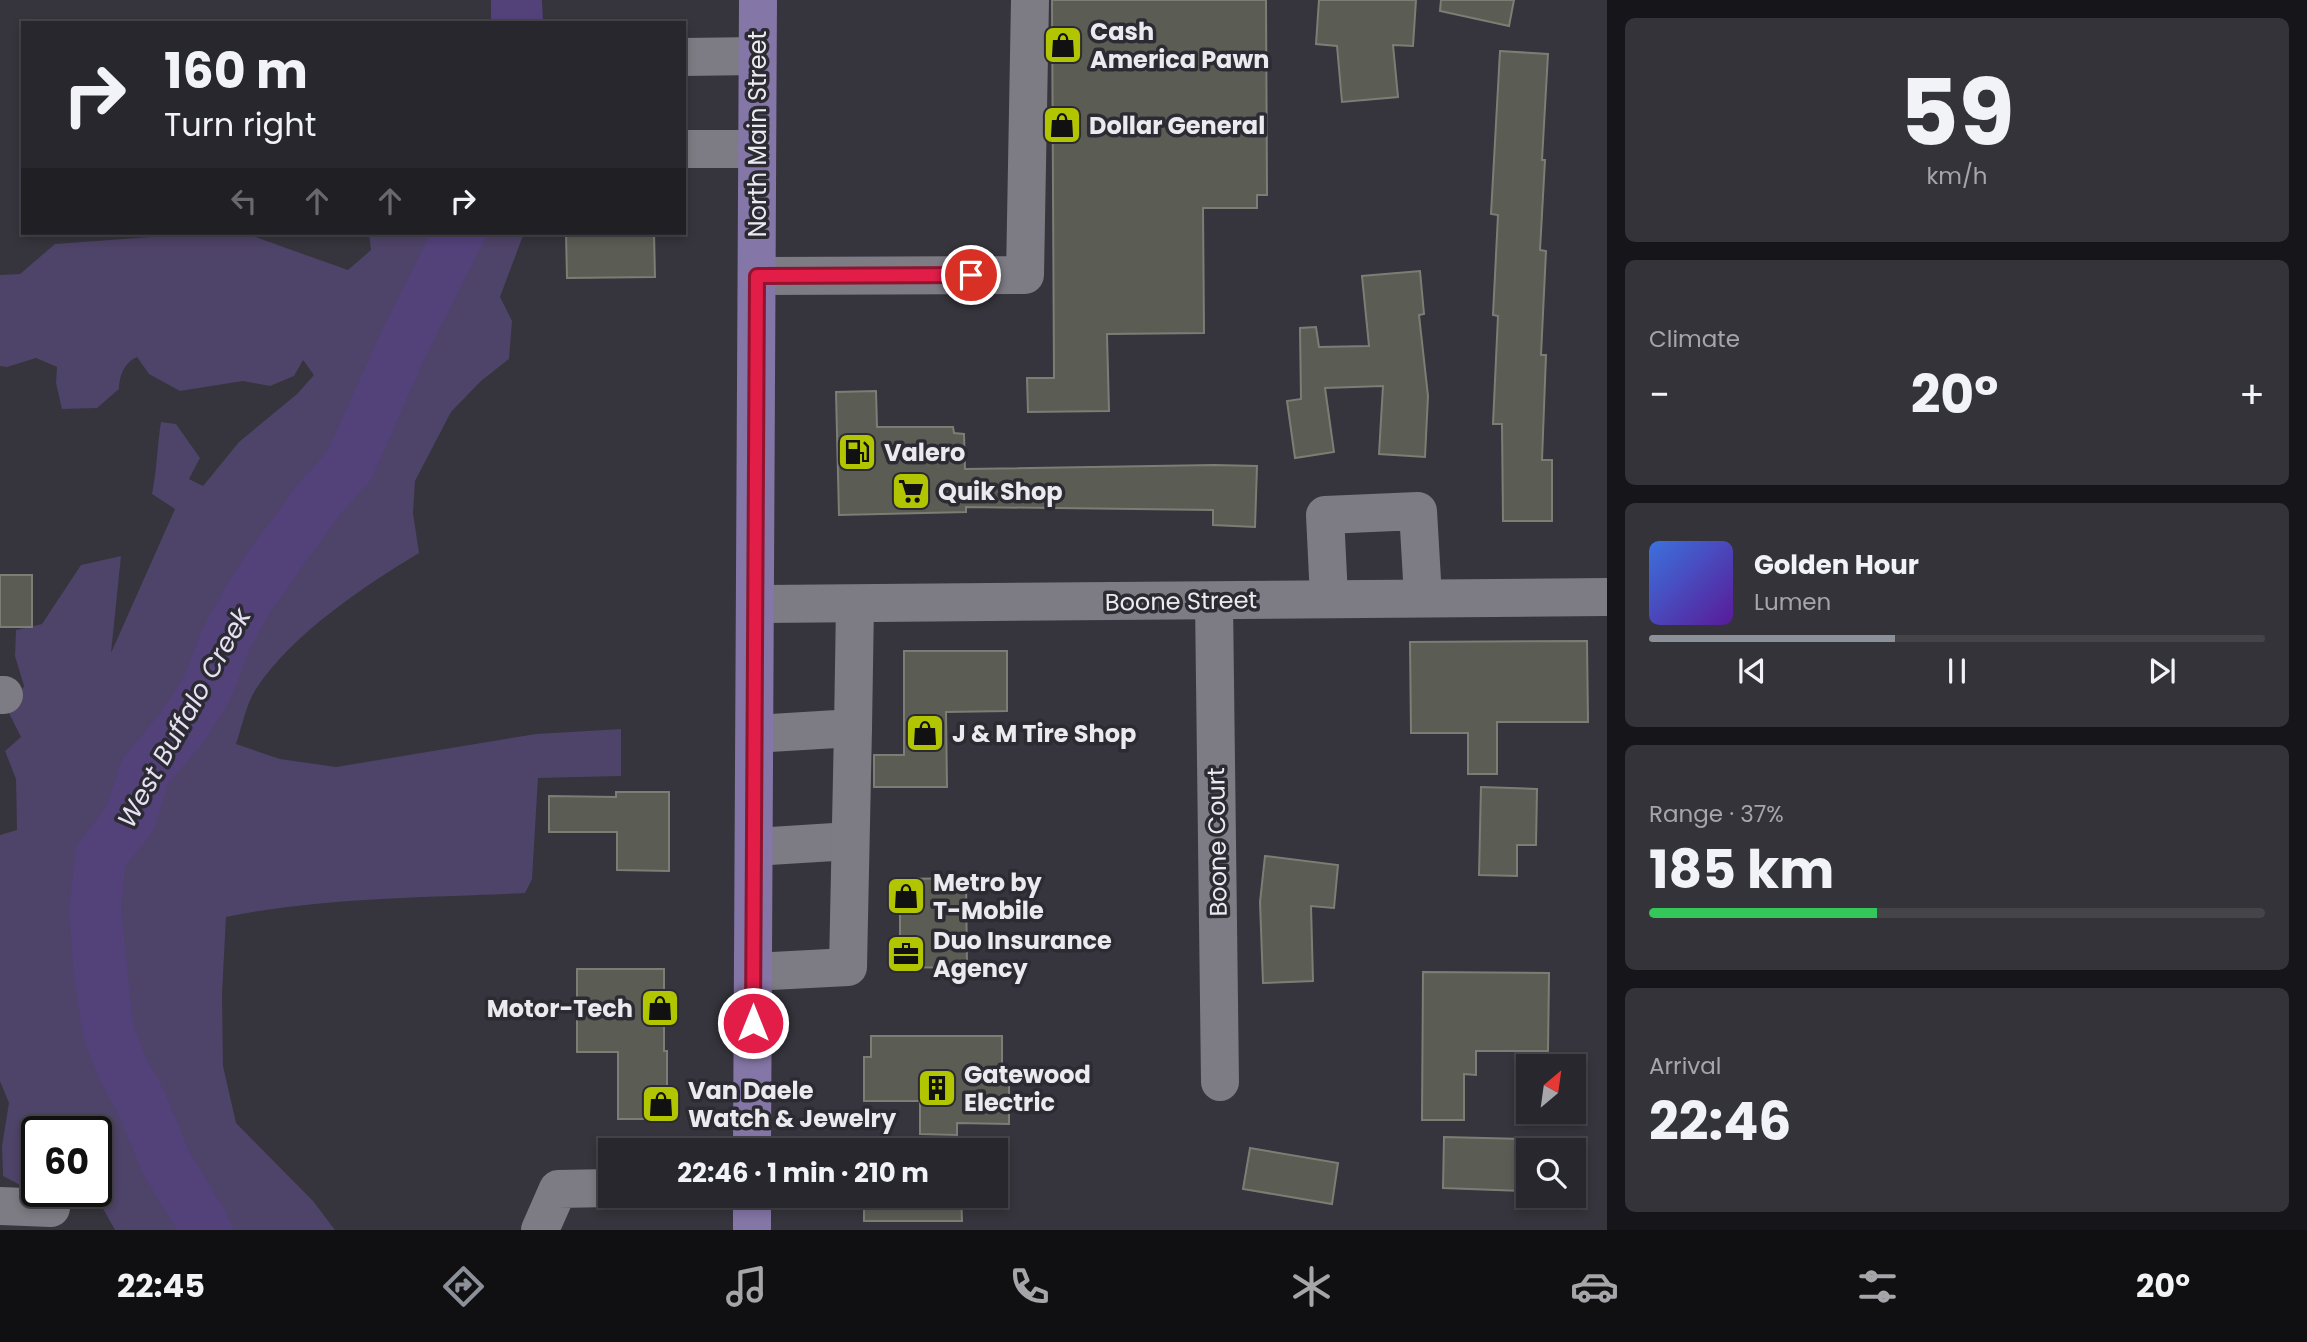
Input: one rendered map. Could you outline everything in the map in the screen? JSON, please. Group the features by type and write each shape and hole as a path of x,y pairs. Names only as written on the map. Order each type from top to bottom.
{"main road":[{"name":"North Main Street","path":"752,1138 758,0"},
{"path":"752,1208 752,1230"}],"street":[{"path":"757,276 1025,275 1030,0"},
{"path":"686,57 758,56"},
{"path":"686,149 757,149"},
{"path":"1329,598 1325,515 1418,511 1423,597"},
{"name":"Boone Street","path":"755,604 1607,597"},
{"name":"Boone Court","path":"1214,601 1220,1082"},
{"path":"753,972 848,967 855,604"},
{"path":"755,734 853,728"},
{"path":"754,847 850,841"},
{"path":"540,1230 558,1189 598,1188"},
{"path":"0,1206 51,1208"}],"shaded area":[{"path":"179,235 250,235 348,270 371,250 369,235 523,235 500,297 512,321 509,359 481,381 451,412 415,481 413,513 419,553 352,596 289,649 256,689 236,744 280,759 336,767 536,734 621,729 621,776 538,778 532,879 525,893 337,902 226,917 222,994 223,1066 236,1123 313,1201 335,1230 115,1230 102,1207 112,1207 112,1116 21,1116 21,1186 3,1176 2,1146 9,1103 0,1081 0,835 17,830 16,779 5,751 21,737 9,713 24,686 15,656 16,630 42,624 81,565 121,556 111,653 175,509 152,494 161,422 176,424 200,458 189,479 203,486 239,442 297,394 314,375 303,360 294,376 270,386 243,381 180,391 149,374 137,357 123,370 119,389 97,408 62,409 56,383 57,367 36,358 7,367 0,366 0,275 20,274 55,244"}],"water":[{"path":"491,0 542,0 543,21 491,21"},
{"name":"West Buffalo Creek","path":"430,235 487,235 426,356 371,480 341,513 270,612 250,649 230,700 203,743 168,784 154,829 125,867 121,909 133,1023 145,1056 164,1090 190,1153 234,1230 177,1230 144,1176 117,1112 98,1077 83,1036 74,977 69,909 76,847 107,805 122,759 161,712 184,676 203,627 245,556 301,480 327,452 380,334"}],"building":[{"path":"1052,0 1266,0 1267,195 1257,195 1257,208 1203,208 1204,333 1107,334 1109,411 1028,412 1027,378 1054,378"},
{"path":"1319,0 1416,0 1413,46 1393,45 1398,97 1342,102 1337,46 1316,44"},
{"path":"1441,0 1514,0 1509,26 1440,11"},
{"path":"1500,51 1548,54 1540,250 1546,251 1541,355 1546,355 1542,460 1552,460 1552,521 1503,521 1502,424 1493,424 1498,316 1493,315 1498,215 1491,214"},
{"path":"566,235 654,235 655,277 567,278"},
{"path":"1420,271 1424,314 1419,315 1428,396 1425,457 1379,454 1383,386 1325,388 1334,452 1295,458 1287,401 1301,399 1300,328 1316,327 1319,347 1369,346 1362,276"},
{"path":"876,391 877,427 953,427 954,433 964,434 965,469 1257,466 1255,527 1213,525 1213,510 966,507 966,512 839,515 836,392"},
{"path":"0,575 32,575 32,627 0,627"},
{"path":"1587,641 1588,722 1497,722 1497,774 1468,774 1468,733 1411,733 1410,642"},
{"name":"J & M Tire Shop","path":"904,651 1007,651 1007,711 946,712 947,787 874,787 874,755 904,755"},
{"path":"1481,787 1537,789 1536,845 1517,845 1517,876 1479,875"},
{"path":"616,792 669,792 669,871 617,870 617,832 549,832 549,796 616,797"},
{"path":"1265,856 1338,865 1334,908 1311,906 1313,981 1263,983 1260,902"},
{"path":"966,878 967,968 900,967 900,879"},
{"path":"577,969 664,969 667,1119 618,1119 618,1052 577,1052"},
{"path":"1423,972 1549,973 1548,1051 1476,1051 1476,1075 1464,1074 1464,1120 1422,1120"},
{"name":"Gatewood Electric","path":"871,1036 1002,1036 1002,1076 1009,1076 1009,1124 957,1123 957,1135 920,1134 920,1101 864,1101 864,1057 871,1057"},
{"path":"1444,1137 1516,1139 1516,1191 1443,1188"},
{"path":"1250,1148 1338,1163 1332,1204 1243,1189"},
{"path":"864,1208 962,1208 962,1221 864,1221"}],"place":[{"name":"Cash America Pawn","path":"1063,45"},
{"name":"Dollar General","path":"1062,125"},
{"name":"Valero","path":"857,452"},
{"name":"Quik Shop","path":"911,491"},
{"name":"J & M Tire Shop","path":"925,733"},
{"name":"Metro by T-Mobile","path":"906,896"},
{"name":"Duo Insurance Agency","path":"906,954"},
{"name":"Motor-Tech","path":"660,1008"},
{"name":"Gatewood Electric","path":"937,1088"},
{"name":"Van Daele Watch & Jewelry","path":"661,1104"}],"route":[{"path":"753,1023 757,276 971,275"}]}
